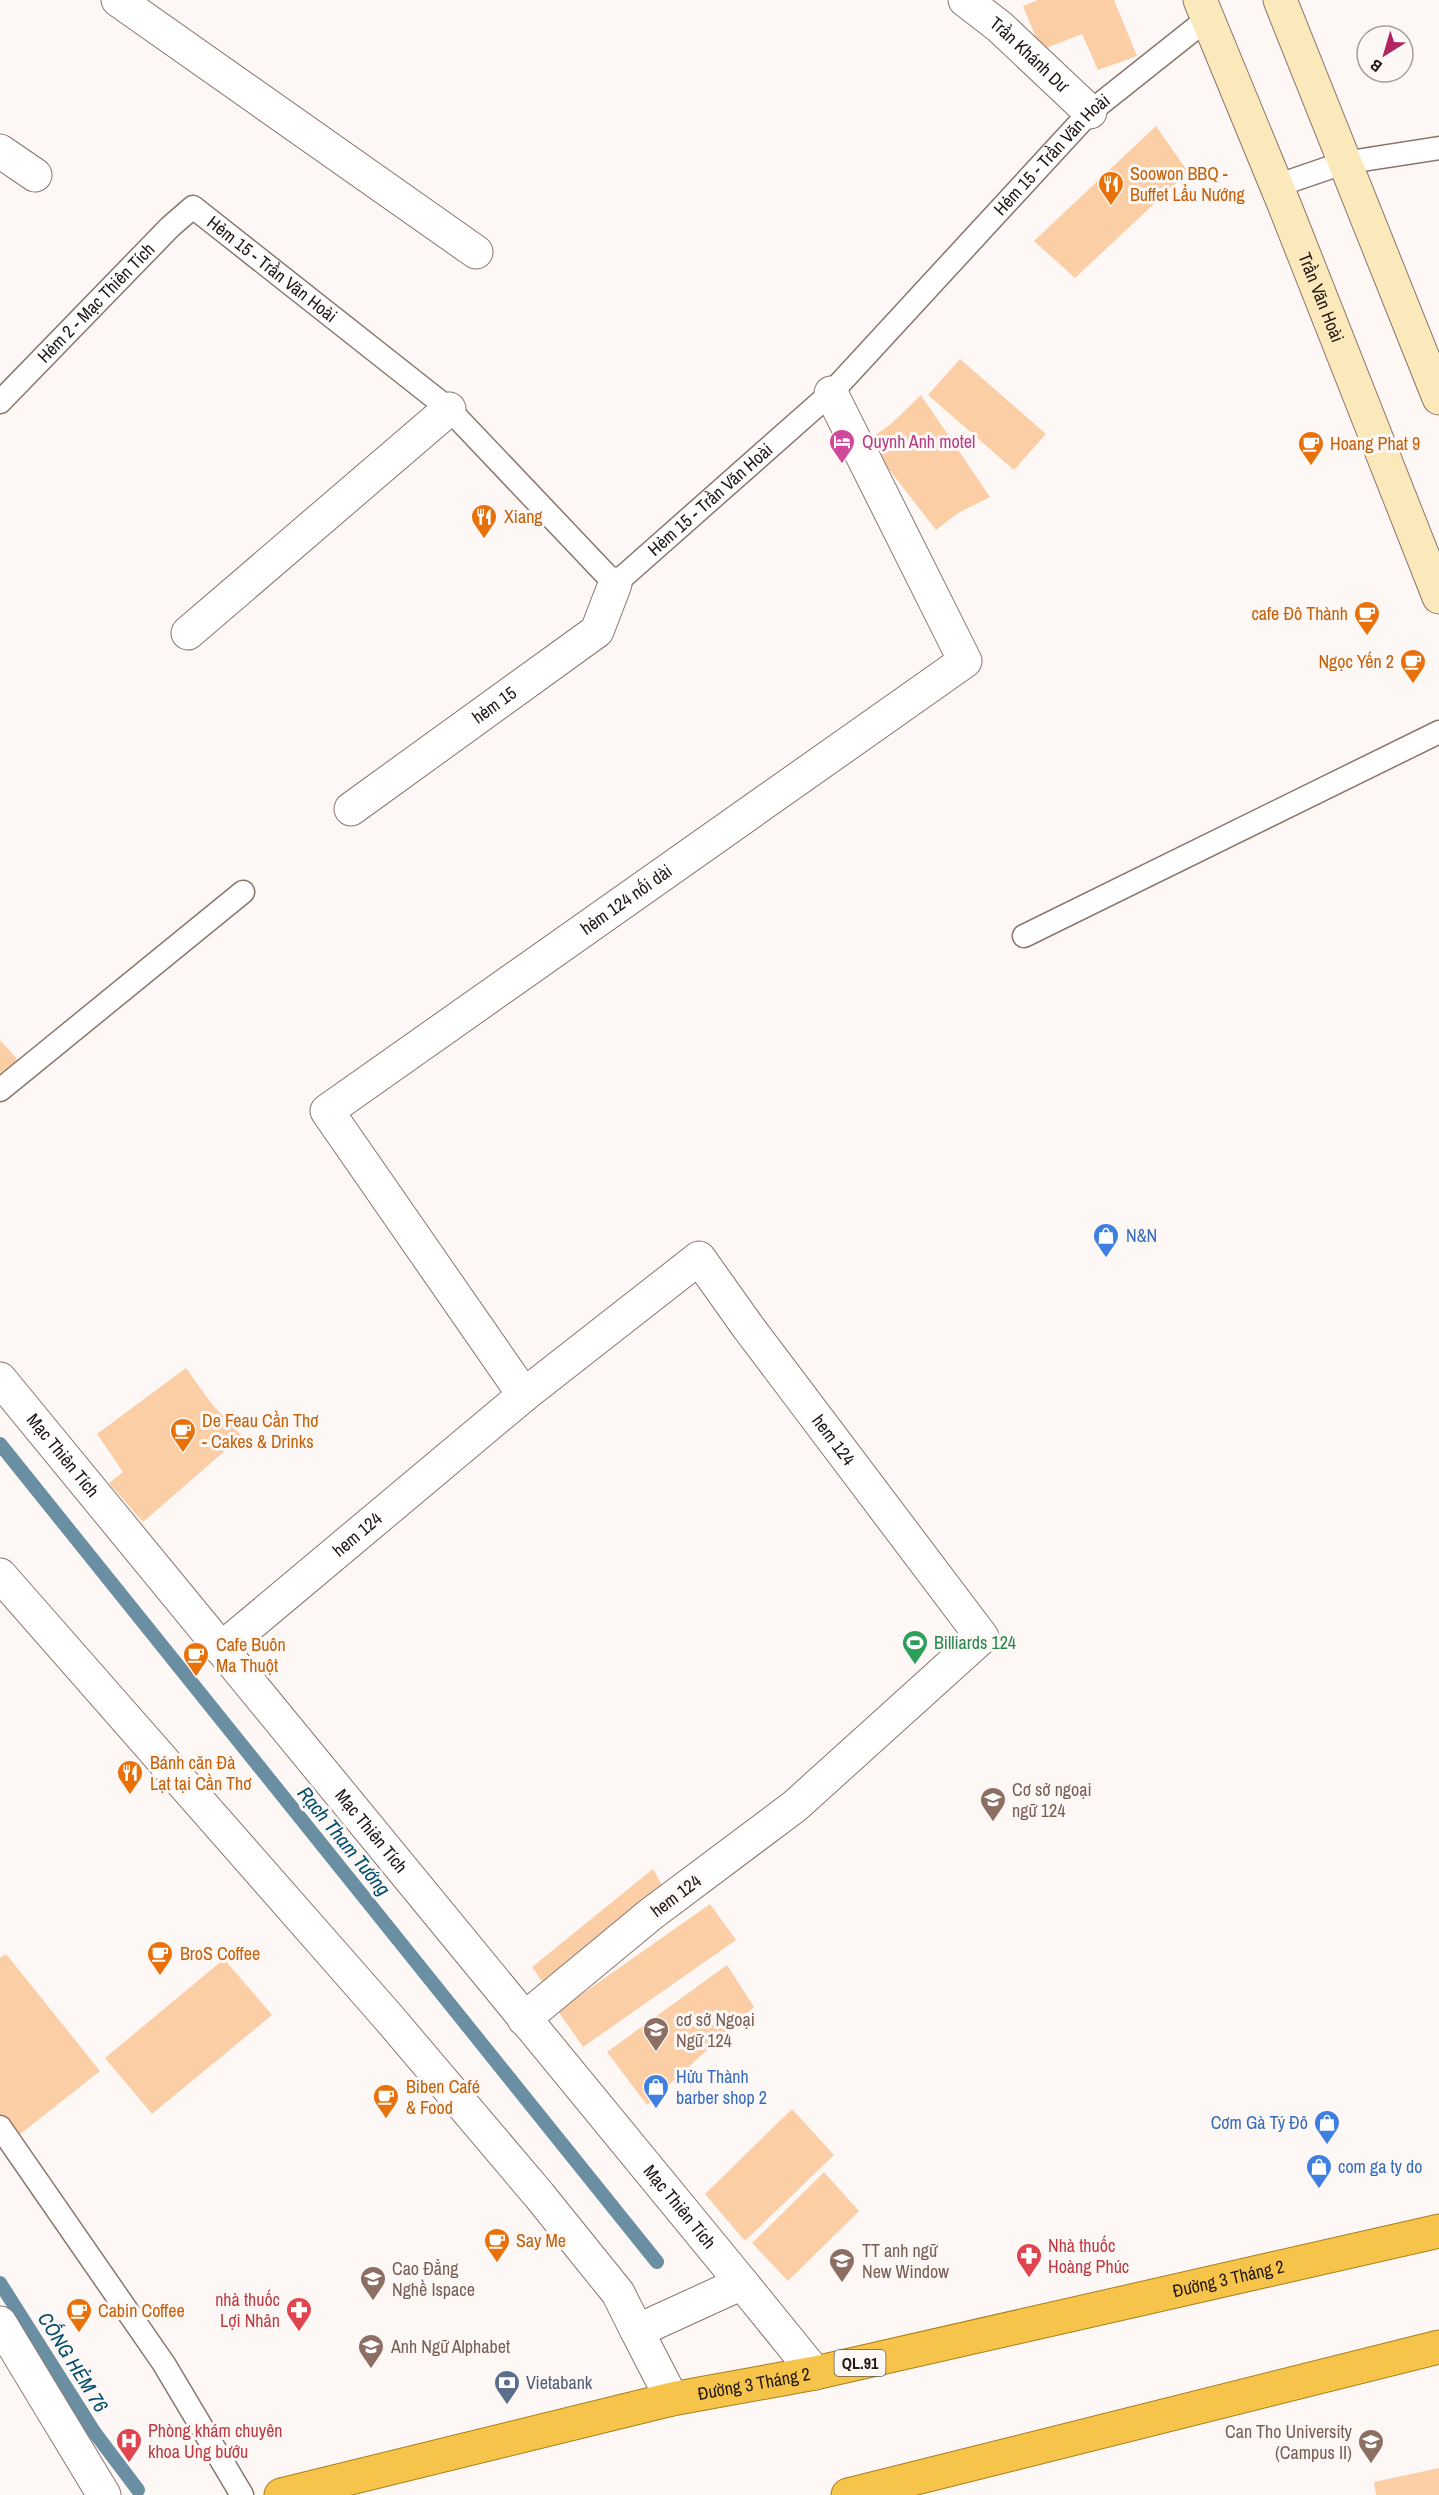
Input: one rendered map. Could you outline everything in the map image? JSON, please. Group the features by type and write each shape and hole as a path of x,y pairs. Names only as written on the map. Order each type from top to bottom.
{"highway":[{"name":"Đường 3 Tháng 2","path":"281,2495 672,2399 814,2373 1439,2231"},
{"path":"848,2495 1439,2347"}],"main road":[{"path":"1280,0 1343,163 1439,398"},
{"name":"Trần Văn Hoài","path":"1203,9 1276,186 1439,597"}],"street":[{"path":"118,0 476,252"},
{"name":"Trần Khánh Dư","path":"965,0 1000,27 1090,112"},
{"path":"0,151 35,175"},
{"name":"hẻm 124 nối dài","path":"524,1395 327,1111 965,661 831,393"},
{"path":"188,633 449,409"},
{"name":"hẻm 15","path":"351,809 597,631 615,584"},
{"name":"hem 124","path":"221,1649 524,1395 699,1258 748,1327 982,1636 795,1806 651,1914 524,2019"},
{"name":"Mạc Thiên Tích","path":"0,1379 814,2373"},
{"path":"0,1575 381,2009 539,2195 618,2292 672,2399"},
{"path":"637,2331 742,2283"},
{"path":"0,2323 104,2495"}],"lane":[{"name":"Hẻm 15 - Trần Văn Hoài","path":"193,207 449,409 615,584 831,393 1090,112 1203,9"},
{"path":"1276,186 1343,163 1439,148"},
{"name":"Hẻm 2 - Mạc Thiên Tích","path":"0,402 170,227 193,207"},
{"path":"1024,936 1439,732"},
{"path":"0,1090 243,892"},
{"path":"0,2127 164,2364 242,2495"}],"building":[{"path":"1038,0 1114,0 1137,56 1098,70 1082,34 1041,50 1023,6"},
{"name":"Soowon BBQ - Buffet Lẩu Nướng","path":"1156,126 1188,172 1075,278 1034,241"},
{"path":"960,359 1046,434 1014,470 928,395"},
{"path":"921,395 990,497 958,513 936,530 867,441 891,424"},
{"path":"0,1040 23,1066 0,1082"},
{"path":"186,1368 211,1403 242,1436 143,1522 109,1483 123,1472 97,1434"},
{"path":"653,1869 665,1891 545,1986 532,1967"},
{"path":"710,1904 736,1940 583,2047 558,2011"},
{"path":"6,1954 100,2071 0,2150 0,1958"},
{"path":"224,1959 272,2015 152,2114 105,2058"},
{"path":"727,1965 754,2007 647,2105 607,2052"},
{"path":"792,2109 834,2155 745,2241 705,2194"},
{"path":"824,2172 859,2211 788,2281 752,2243"},
{"path":"1439,2468 1439,2495 1376,2495 1374,2482"}],"waterway":[{"name":"Rạch Tham Tướng","path":"0,1444 657,2262"},
{"name":"CỐNG HẺM 76","path":"0,2283 95,2433 138,2490"}],"place":[{"name":"Soowon BBQ - Buffet Lẩu Nướng","path":"1111,207"},
{"name":"Quynh Anh motel","path":"842,465"},
{"name":"Hoang Phat 9","path":"1311,467"},
{"name":"Xiang","path":"484,540"},
{"name":"cafe Đô Thành","path":"1367,637"},
{"name":"Ngọc Yến 2","path":"1413,685"},
{"name":"N&N","path":"1106,1259"},
{"name":"De Feau Cần Thơ - Cakes & Drinks","path":"183,1454"},
{"name":"Billiards 124","path":"915,1666"},
{"name":"Cafe Buôn Ma Thuột","path":"196,1678"},
{"name":"Bánh căn Đà Lạt tại Cần Thơ","path":"130,1796"},
{"name":"Cơ sở ngoại ngữ 124","path":"993,1823"},
{"name":"BroS Coffee","path":"160,1977"},
{"name":"cơ sở Ngoại Ngữ 124","path":"656,2053"},
{"name":"Hửu Thành barber shop 2","path":"656,2110"},
{"name":"Biben Café & Food","path":"386,2120"},
{"name":"Cơm Gà Tý Đô","path":"1327,2146"},
{"name":"com ga ty do","path":"1319,2190"},
{"name":"Say Me","path":"497,2264"},
{"name":"Nhà thuốc Hoàng Phúc","path":"1029,2279"},
{"name":"TT anh ngữ New Window","path":"842,2284"},
{"name":"Cao Đẳng Nghề Ispace","path":"373,2302"},
{"name":"nhà thuốc Lợi Nhân","path":"299,2333"},
{"name":"Cabin Coffee","path":"79,2334"},
{"name":"Anh Ngữ Alphabet","path":"371,2370"},
{"name":"Vietabank","path":"507,2406"},
{"name":"Phòng khám chuyên khoa Ung bướu","path":"129,2464"},
{"name":"Can Tho University (Campus II)","path":"1371,2465"}]}
